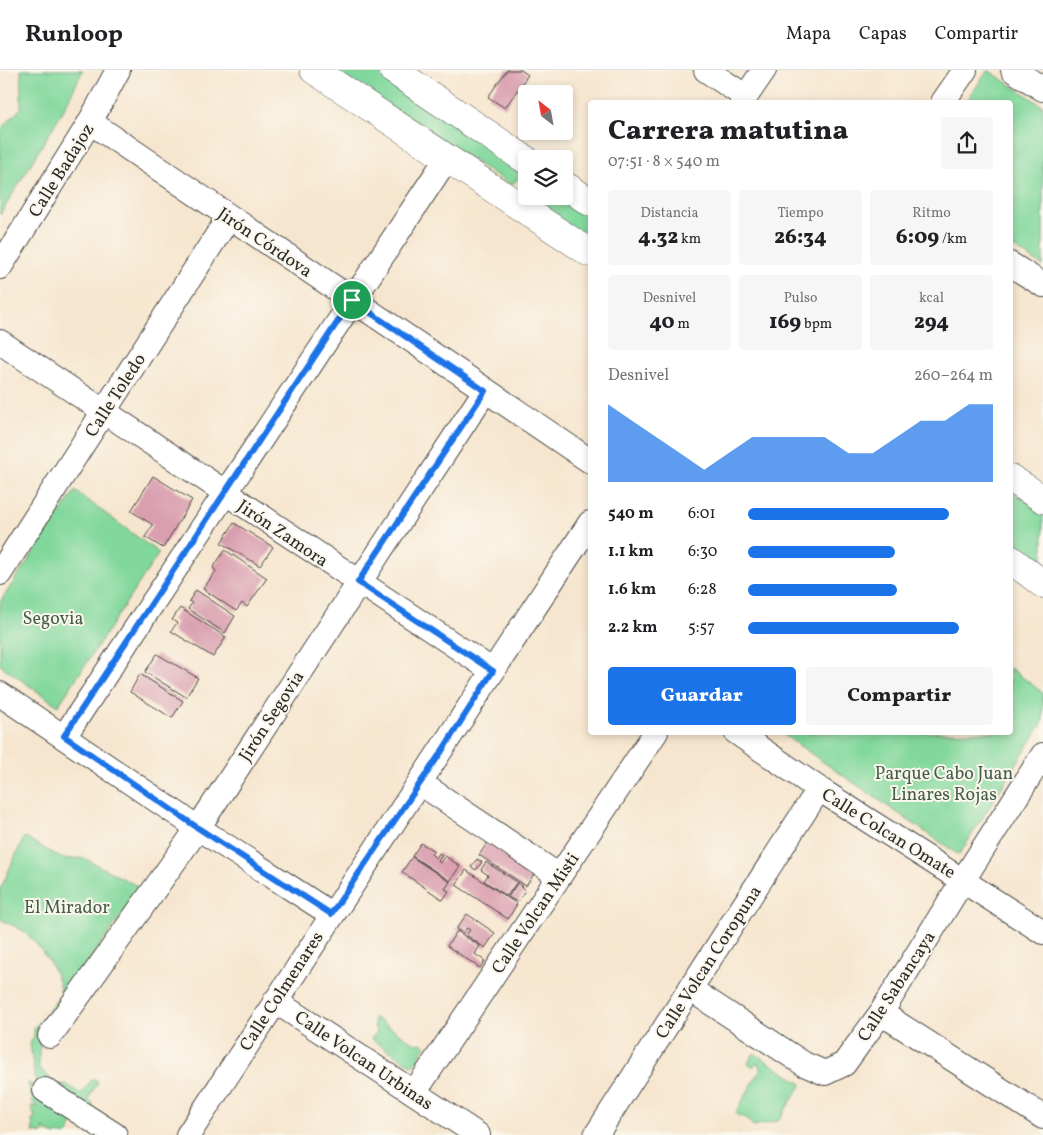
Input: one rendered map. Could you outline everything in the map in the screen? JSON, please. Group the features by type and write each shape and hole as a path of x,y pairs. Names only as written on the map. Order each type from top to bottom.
{"main road":[{"path":"314,70 447,158 518,194"},
{"path":"409,74 518,154"},
{"path":"573,190 588,201"},
{"path":"533,205 588,251"},
{"path":"1013,480 1043,499"},
{"path":"1013,561 1043,584"}],"street":[{"name":"Calle Badajoz","path":"0,268 90,122 118,70"},
{"path":"706,70 744,100 764,70"},
{"path":"944,100 965,70"},
{"path":"1013,70 1043,89"},
{"name":"Jirón Córdova","path":"90,122 588,460"},
{"path":"64,736 447,158"},
{"name":"Calle Toledo","path":"0,574 229,217"},
{"path":"1013,266 1043,285"},
{"name":"Jirón Zamora","path":"0,342 493,671"},
{"name":"Jirón Segovia","path":"50,1036 198,828 485,391"},
{"name":"Calle Colmenares","path":"188,1135 331,914 420,783 588,526"},
{"path":"0,694 198,828 331,914"},
{"name":"Calle Volcan Misti","path":"414,1093 654,735"},
{"name":"Calle Colcan Omate","path":"740,735 819,789 1043,932"},
{"name":"Calle Sabancaya","path":"690,989 804,1064 825,1073 844,1064 881,1013 1043,755"},
{"path":"420,783 559,876"},
{"name":"Calle Volcan Coropuna","path":"596,1135 819,789"},
{"name":"Calle Volcan Urbinas","path":"275,1000 478,1135"},
{"path":"881,1013 1043,1117"},
{"path":"45,1090 115,1135"}],"green space":[{"path":"21,70 83,70 64,109 0,215 0,130 21,108"},
{"path":"331,70 374,70 518,166 518,179 511,185"},
{"path":"988,70 1043,106 1043,266 1013,247 1013,100 967,100"},
{"path":"573,202 588,213 588,239 542,205 573,205"},
{"name":"Segovia","path":"75,491 159,553 58,706 0,665 0,602"},
{"path":"1013,492 1043,512 1043,571 1013,548"},
{"name":"Parque Cabo Juan Linares Rojas","path":"1013,670 1043,693 1043,722 959,855 784,735 1013,735"},
{"name":"El Mirador","path":"24,837 63,859 84,858 141,888 63,997 70,998 39,1049 39,1068 51,1079 48,1087 35,1080 30,1043 34,1037 34,1027 43,1019 58,998 61,998 58,981 50,963 33,940 21,930 0,919 0,890"},
{"path":"374,1017 416,1044 422,1043 426,1046 413,1066 371,1039 377,1032 374,1027"},
{"path":"754,1053 802,1084 778,1121 753,1126 745,1117 738,1116 736,1112 761,1068 757,1063 753,1067 748,1063"},
{"path":"93,1078 98,1081 88,1100 93,1103 91,1109 61,1090 59,1085 66,1084 81,1094"},
{"path":"28,1082 78,1115 67,1135 59,1135 58,1133 55,1135 46,1131 44,1127 43,1134 33,1132 32,1119 35,1118 31,1106 38,1107 33,1103"}],"building":[{"path":"507,70 521,70 528,75 521,85 518,85 518,89 505,108 488,97"},
{"path":"153,476 192,500 163,548 145,537 153,525 131,511"},
{"path":"234,523 273,547 260,566 221,543"},
{"path":"225,550 267,578 247,607 242,603 236,611 203,589 216,571 213,568"},
{"path":"196,590 235,616 225,633 188,609 192,603 189,601"},
{"path":"180,608 226,637 213,657 171,631 177,623 172,620"},
{"path":"157,654 198,678 186,697 145,672"},
{"path":"140,674 183,701 172,718 130,692"},
{"path":"491,838 538,868 526,886 479,855"},
{"path":"421,843 434,851 431,854 436,858 439,853 442,855 438,861 440,863 445,856 460,866 450,881 412,856"},
{"path":"412,857 450,882 445,889 449,891 443,900 402,872"},
{"path":"477,859 482,862 476,870 471,867"},
{"path":"486,862 517,882 507,896 484,881 488,875 481,870"},
{"path":"466,870 517,904 508,919 456,885"},
{"path":"518,882 525,891 517,902 508,897"},
{"path":"467,914 495,933 485,948 466,935 470,930 467,928 463,933 456,929"},
{"path":"457,931 480,946 475,954 485,961 480,968 447,946"}],"route":[{"path":"352,300 485,391 358,582 493,671 442,751 331,914 198,828 64,736 352,300"}]}
